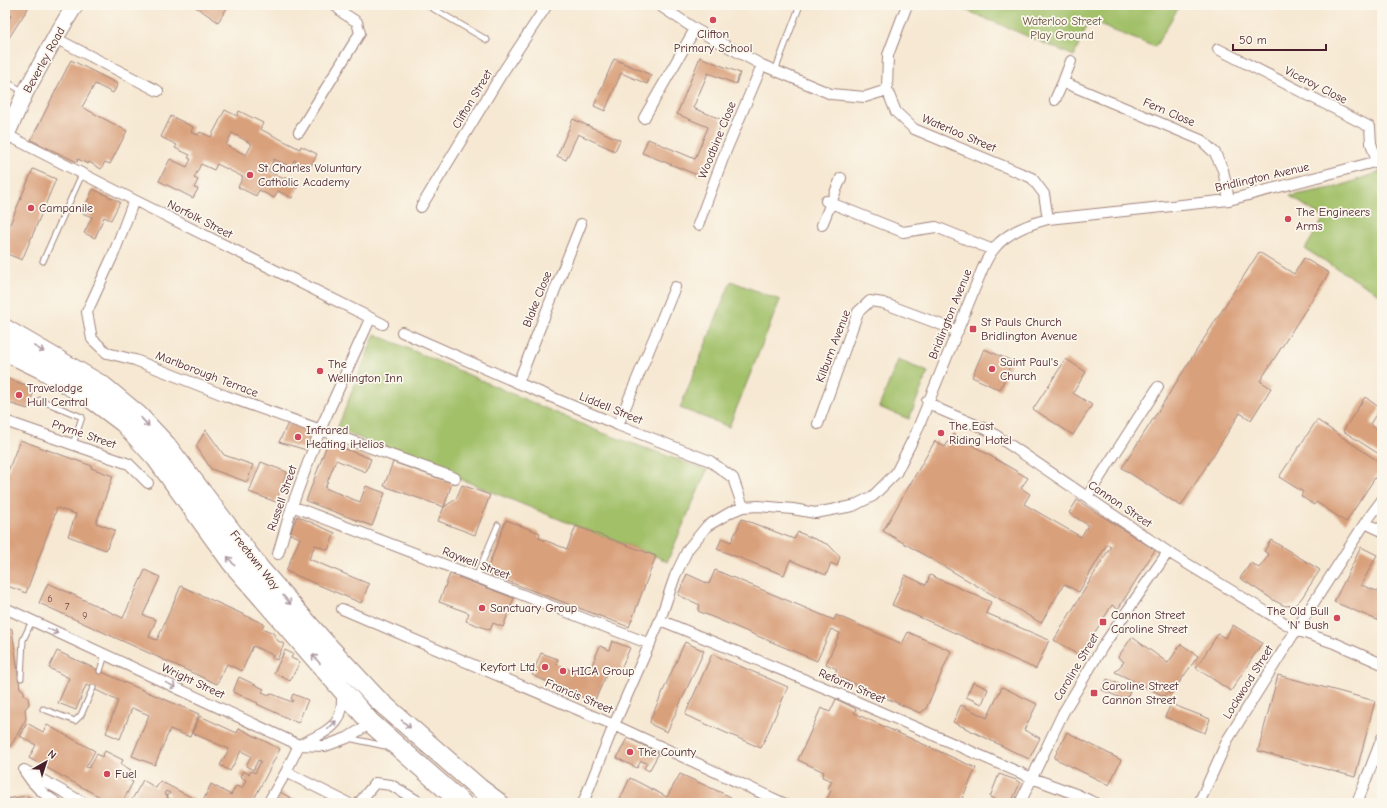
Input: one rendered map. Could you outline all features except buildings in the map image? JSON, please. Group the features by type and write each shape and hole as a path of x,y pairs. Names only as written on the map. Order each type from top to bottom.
{"highway":[{"name":"Freetown Way","path":"5,329 103,386 138,415 167,446 260,569 376,702 499,803"},
{"name":"Freetown Way","path":"5,351 44,370 92,399 124,423 156,458 232,563 342,689 371,720 455,801"},
{"path":"5,364 80,404 119,430 140,440"}],"main road":[{"name":"Beverley Road","path":"6,136 25,93 75,5"}],"street":[{"path":"299,132 360,33 357,22 343,13 335,5"},
{"name":"Clifton Street","path":"421,207 501,75 547,5"},
{"path":"659,5 695,29 762,65 831,94 865,97 887,90"},
{"name":"Waterloo Street","path":"907,5 888,55 887,90 896,112 914,129 1032,178 1044,194 1048,219"},
{"path":"644,118 695,29"},
{"path":"55,38 158,91"},
{"name":"Viceroy Close","path":"1218,50 1370,127 1371,143 1380,161"},
{"path":"1055,100 1071,61"},
{"name":"Woodbine Close","path":"698,225 724,152 762,65"},
{"name":"Fern Close","path":"1063,82 1201,140 1215,153 1223,170 1229,200"},
{"name":"Norfolk Street","path":"6,136 370,319 383,324"},
{"name":"Bridlington Avenue","path":"583,803 614,725 660,620 675,576 688,549 707,526 743,507 758,506 793,509 815,513 853,506 873,496 896,473 916,433 982,270 993,250 1005,237 1035,223 1048,219 1229,200 1380,161"},
{"path":"822,225 828,202 841,178"},
{"name":"Marlborough Terrace","path":"134,200 114,253 87,312 92,339 107,353 135,360 226,396 455,478"},
{"path":"828,202 903,232 936,227 993,250"},
{"name":"Blake Close","path":"518,383 581,224"},
{"path":"618,425 675,287"},
{"name":"Kilburn Avenue","path":"818,424 858,312 870,301 883,303 958,331"},
{"name":"Russell Street","path":"278,554 292,506 320,430 370,319"},
{"name":"Liddell Street","path":"402,332 618,425 710,461 733,478 743,507"},
{"path":"1087,497 1158,387"},
{"name":"Cannon Street","path":"928,401 941,410 988,430 1168,552 1296,630 1337,644 1382,664"},
{"name":"Pryme Street","path":"5,421 129,464 148,482"},
{"name":"Lockwood Street","path":"1200,803 1228,739 1296,630 1365,523 1382,500"},
{"name":"Raywell Street","path":"292,506 650,644"},
{"path":"1365,523 1382,531"},
{"name":"Caroline Street","path":"1020,803 1063,713 1099,653 1168,552"},
{"name":"Wright Street","path":"5,608 299,745 324,746 347,738 371,720"},
{"name":"Francis Street","path":"342,609 614,725 783,803"},
{"name":"Reform Street","path":"660,620 830,690 1032,778 1095,803"},
{"path":"268,803 286,772 299,745 327,731 338,719 342,706 342,689"},
{"path":"1357,803 1382,738"},
{"path":"57,803 32,783 24,770 84,803"},
{"path":"286,772 348,803"},
{"path":"359,803 375,783 391,785 421,803"}],"lane":[{"path":"427,5 487,40"},
{"path":"775,71 800,5"},
{"path":"5,81 25,93"},
{"path":"43,261 82,174"},
{"path":"40,400 82,417 73,444"},
{"path":"476,577 498,525"},
{"path":"21,678 24,640 32,620"},
{"path":"100,671 105,655"},
{"path":"43,709 75,721 81,715 93,688"},
{"path":"347,738 384,745 389,750"}],"green space":[{"name":"Waterloo Street Play Ground","path":"954,5 1180,5 1155,47 1089,21 1074,56"},
{"path":"1382,171 1382,296 1305,249 1324,218 1290,196 1337,187"},
{"path":"731,281 780,300 729,427 680,408"},
{"path":"375,334 600,432 707,470 667,562 656,556 576,526 337,429"},
{"path":"898,360 928,372 909,419 879,407"}],"place":[{"name":"Clifton Primary School","path":"713,20"},
{"name":"St Charles Voluntary Catholic Academy","path":"250,175"},
{"name":"Campanile","path":"31,208"},
{"name":"The Engineers Arms","path":"1288,219"},
{"name":"St Pauls Church Bridlington Avenue","path":"973,329"},
{"name":"Saint Paul's Church","path":"992,369"},
{"name":"The Wellington Inn","path":"320,371"},
{"name":"Travelodge Hull Central","path":"19,395"},
{"name":"The East Riding Hotel","path":"941,433"},
{"name":"Infrared Heating iHelios","path":"298,437"},
{"name":"Sanctuary Group","path":"482,608"},
{"name":"The Old Bull 'N' Bush","path":"1337,618"},
{"name":"Cannon Street Caroline Street","path":"1103,622"},
{"name":"Keyfort Ltd.","path":"545,667"},
{"name":"HICA Group","path":"563,671"},
{"name":"Caroline Street Cannon Street","path":"1094,693"},
{"name":"The County","path":"630,752"},
{"name":"Fuel","path":"107,774"}]}
